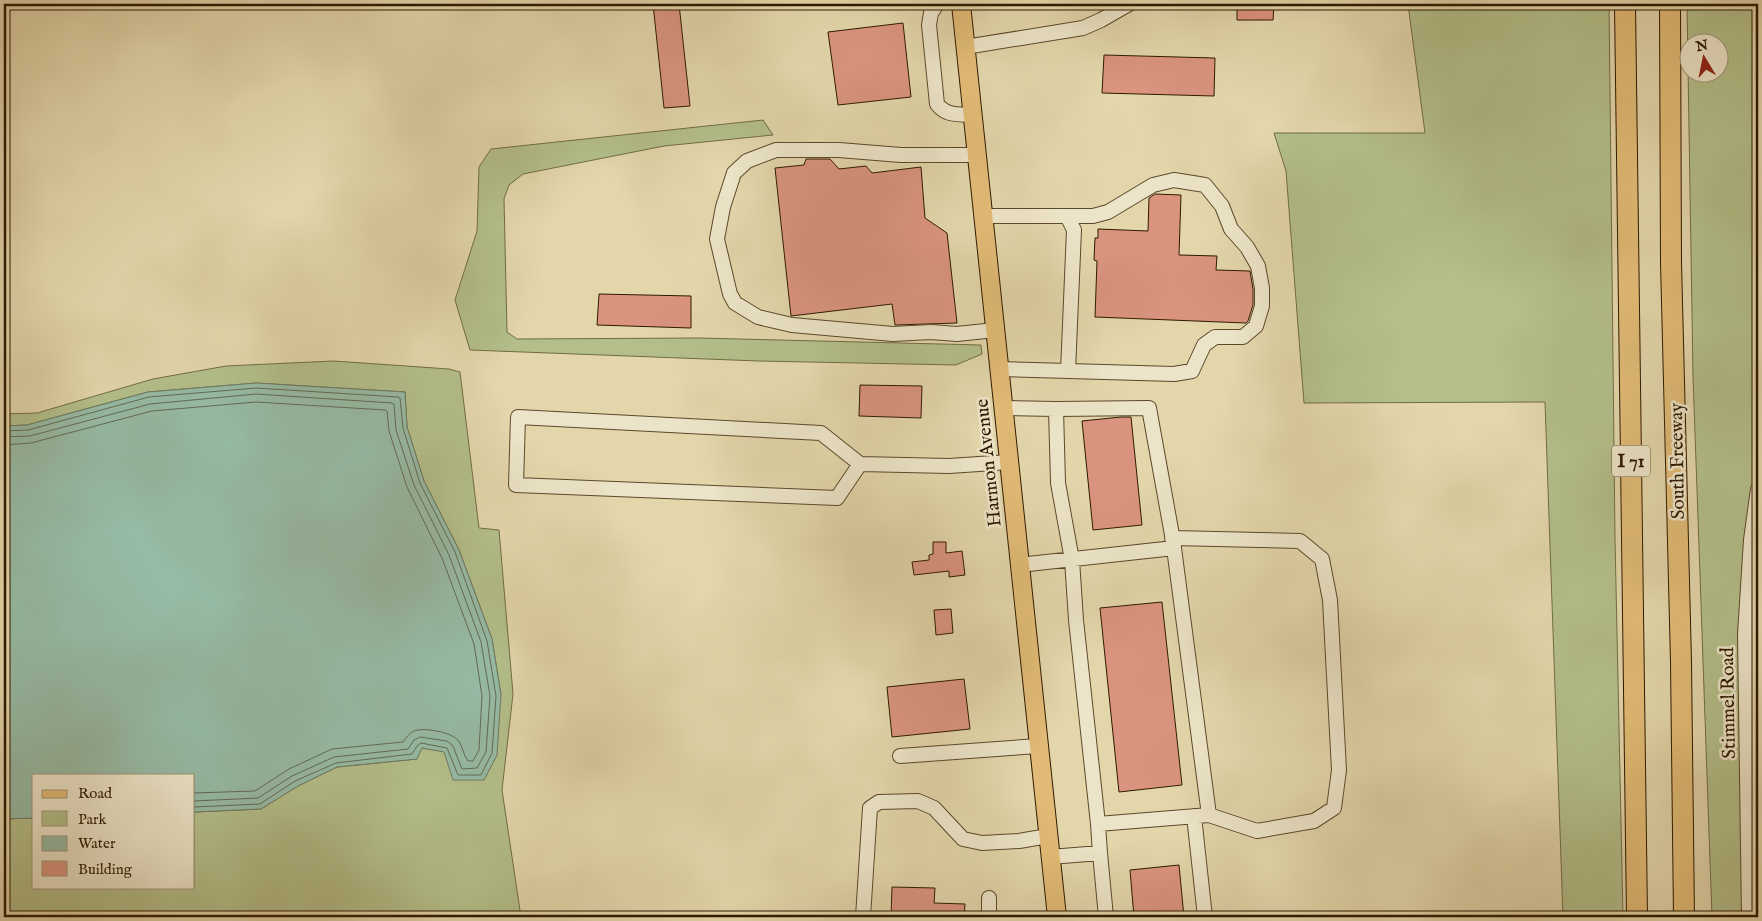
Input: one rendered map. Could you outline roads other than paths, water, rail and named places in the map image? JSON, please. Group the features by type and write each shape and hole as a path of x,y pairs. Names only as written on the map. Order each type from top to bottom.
{"highway":[{"name":"I 71","path":"1625,4 1637,917"},
{"name":"South Freeway","path":"1670,4 1671,262 1681,662 1684,917"}],"main road":[{"name":"Harmon Avenue","path":"960,4 1057,917"}],"street":[{"path":"937,4 931,13 930,25 937,104 949,114 972,115"},
{"path":"965,47 1083,28 1130,4"},
{"path":"977,154 901,155 839,150 776,150 747,161 734,173 723,207 718,239 730,294 735,303 758,317 792,326 893,334 931,332 957,334 995,330"},
{"path":"983,216 1093,216 1108,212 1130,196 1160,183 1174,180 1205,185 1222,206 1231,229 1247,247 1258,266 1262,297 1262,306 1256,326 1243,337 1215,337 1204,345 1192,370 1174,374 999,369"},
{"path":"1067,216 1074,230 1068,371"},
{"path":"1003,408 1149,408 1173,543 1210,815"},
{"path":"1056,409 1058,483 1072,560 1076,620 1106,917"},
{"path":"860,464 836,498 516,485 518,417 821,433 860,464 949,466 1009,462"},
{"name":"Stimmel Road","path":"1748,917 1745,634 1751,540 1758,489"},
{"path":"1019,565 1072,560 1173,543 1300,541 1322,559 1330,600 1339,770 1334,808 1314,821 1257,831 1210,815 1098,824"},
{"path":"900,756 1038,746"},
{"path":"863,917 870,808 879,802 918,801 934,808 963,838 982,844 1048,836"},
{"path":"1194,816 1205,917"},
{"path":"1050,858 1100,853"},
{"path":"989,898 989,917"}],"water":[{"path":"256,383 405,392 407,427 424,481 459,550 492,639 501,695 497,755 484,780 453,780 444,752 422,748 417,759 337,767 298,786 261,809 195,812 195,774 32,774 32,818 4,819 4,426 27,425 148,392"}]}
